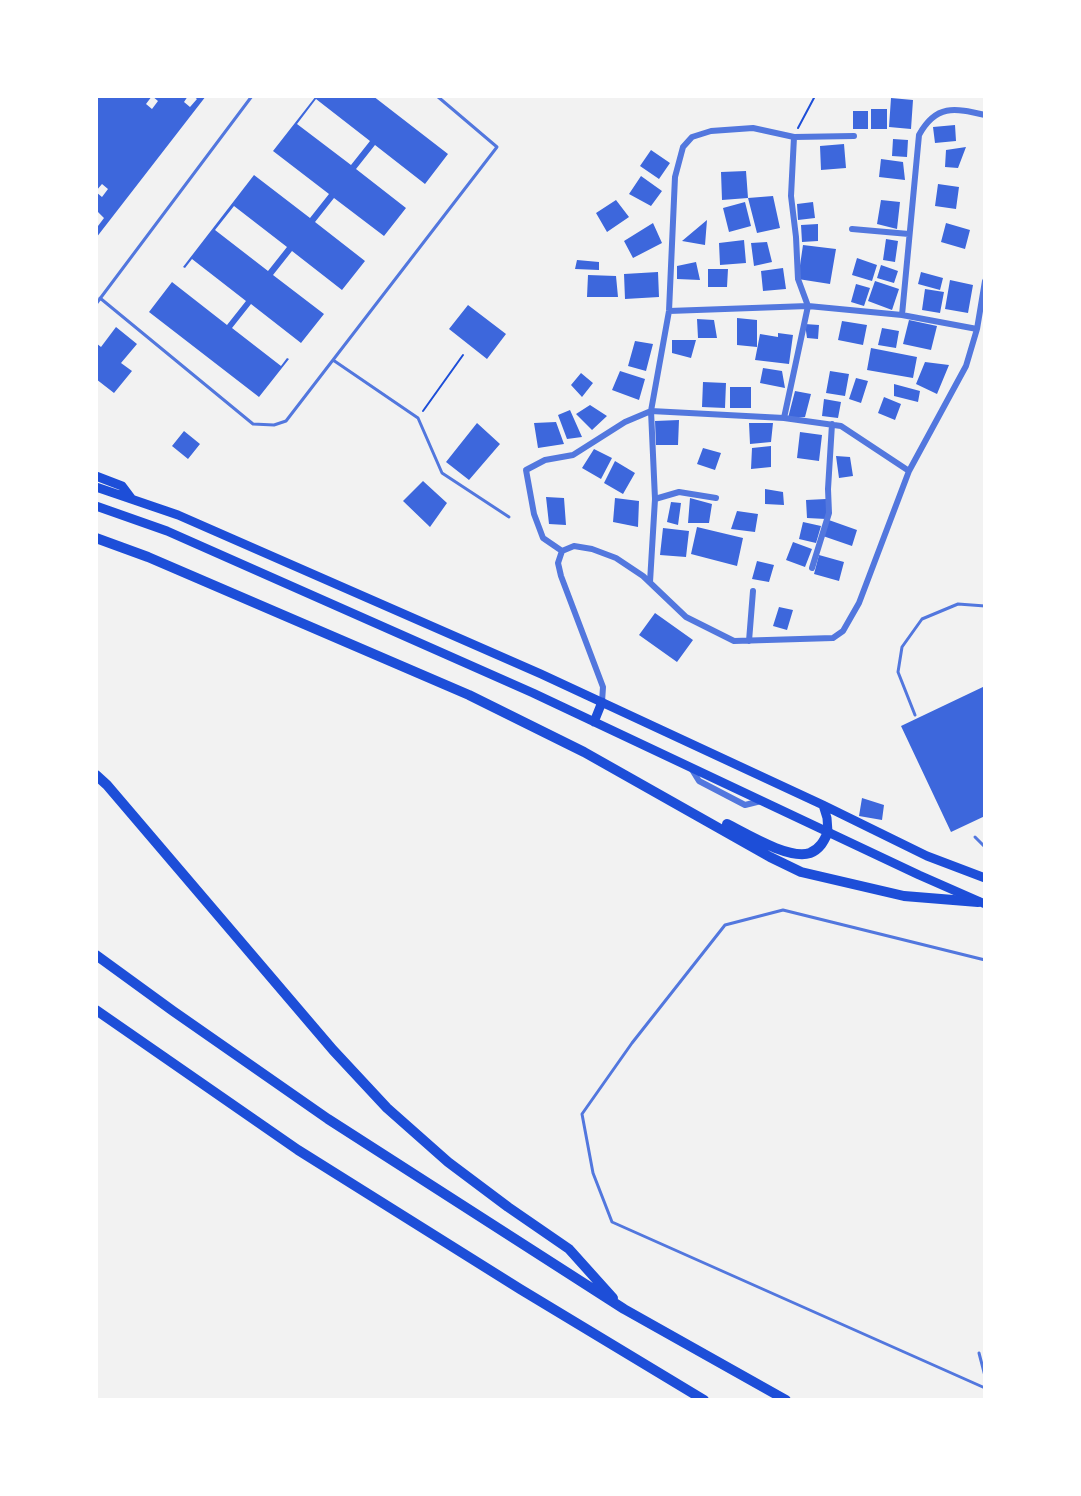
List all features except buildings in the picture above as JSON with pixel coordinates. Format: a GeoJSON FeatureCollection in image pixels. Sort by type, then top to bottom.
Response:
{"type":"FeatureCollection","features":[{"type":"Feature","properties":{"kind":"highway"},"geometry":{"type":"LineString","coordinates":[[96,538],[148,557],[469,695],[584,752],[801,872],[904,896],[981,903]]}},
{"type":"Feature","properties":{"kind":"highway"},"geometry":{"type":"LineString","coordinates":[[96,766],[107,785]]}},
{"type":"Feature","properties":{"kind":"highway"},"geometry":{"type":"LineString","coordinates":[[96,775],[107,785],[333,1050],[387,1108],[448,1162],[569,1249],[624,1309]]}},
{"type":"Feature","properties":{"kind":"highway"},"geometry":{"type":"LineString","coordinates":[[656,791],[780,850],[800,855],[811,853],[822,844],[828,832]]}},
{"type":"Feature","properties":{"kind":"highway"},"geometry":{"type":"LineString","coordinates":[[96,955],[328,1119],[624,1309],[786,1400]]}},
{"type":"Feature","properties":{"kind":"highway"},"geometry":{"type":"LineString","coordinates":[[96,1010],[298,1150],[520,1289],[704,1400]]}},
{"type":"Feature","properties":{"kind":"main road"},"geometry":{"type":"LineString","coordinates":[[96,476],[122,486],[131,498]]}},
{"type":"Feature","properties":{"kind":"main road"},"geometry":{"type":"LineString","coordinates":[[96,487],[178,515],[602,702],[824,805],[927,856],[985,878]]}},
{"type":"Feature","properties":{"kind":"main road"},"geometry":{"type":"LineString","coordinates":[[96,506],[167,531],[594,722],[981,903]]}},
{"type":"Feature","properties":{"kind":"main road"},"geometry":{"type":"LineString","coordinates":[[594,722],[602,702]]}},
{"type":"Feature","properties":{"kind":"main road"},"geometry":{"type":"LineString","coordinates":[[824,805],[828,832]]}},
{"type":"Feature","properties":{"kind":"street"},"geometry":{"type":"LineString","coordinates":[[902,315],[918,135],[927,120],[953,108],[985,115]]}},
{"type":"Feature","properties":{"kind":"street"},"geometry":{"type":"LineString","coordinates":[[650,582],[655,499],[651,411],[669,311],[675,177],[683,147],[692,137],[711,131],[753,128],[794,137],[854,136]]}},
{"type":"Feature","properties":{"kind":"street"},"geometry":{"type":"LineString","coordinates":[[784,418],[808,306],[798,279],[791,196],[794,137]]}},
{"type":"Feature","properties":{"kind":"street"},"geometry":{"type":"LineString","coordinates":[[852,229],[909,234]]}},
{"type":"Feature","properties":{"kind":"street"},"geometry":{"type":"LineString","coordinates":[[602,702],[603,687],[561,576],[558,563],[562,551],[574,546],[592,549],[616,558],[650,582],[686,617],[734,641],[833,638],[843,631],[858,603],[909,471],[966,366],[977,329],[985,281]]}},
{"type":"Feature","properties":{"kind":"street"},"geometry":{"type":"LineString","coordinates":[[669,311],[808,306],[902,315],[977,329]]}},
{"type":"Feature","properties":{"kind":"street"},"geometry":{"type":"LineString","coordinates":[[562,551],[543,538],[534,514],[526,470],[545,460],[573,455],[625,422],[651,411],[784,418],[842,426],[909,471]]}},
{"type":"Feature","properties":{"kind":"street"},"geometry":{"type":"LineString","coordinates":[[812,568],[829,513],[828,489],[832,424]]}},
{"type":"Feature","properties":{"kind":"street"},"geometry":{"type":"LineString","coordinates":[[655,499],[679,492],[716,498]]}},
{"type":"Feature","properties":{"kind":"street"},"geometry":{"type":"LineString","coordinates":[[749,641],[753,591]]}},
{"type":"Feature","properties":{"kind":"lane"},"geometry":{"type":"LineString","coordinates":[[96,304],[252,96]]}},
{"type":"Feature","properties":{"kind":"lane"},"geometry":{"type":"LineString","coordinates":[[100,298],[253,424],[274,425],[286,421],[497,147],[437,96]]}},
{"type":"Feature","properties":{"kind":"lane"},"geometry":{"type":"LineString","coordinates":[[333,360],[418,418],[442,473],[509,517]]}},
{"type":"Feature","properties":{"kind":"lane"},"geometry":{"type":"LineString","coordinates":[[915,715],[898,672],[902,646],[922,619],[958,604],[985,606]]}},
{"type":"Feature","properties":{"kind":"lane"},"geometry":{"type":"LineString","coordinates":[[975,837],[985,847]]}},
{"type":"Feature","properties":{"kind":"lane"},"geometry":{"type":"LineString","coordinates":[[985,960],[783,910],[725,925],[632,1043],[582,1114],[593,1173],[612,1222],[985,1388]]}},
{"type":"Feature","properties":{"kind":"lane"},"geometry":{"type":"LineString","coordinates":[[979,1353],[985,1376]]}},
{"type":"Feature","properties":{"kind":"path"},"geometry":{"type":"LineString","coordinates":[[794,137],[815,96]]}},
{"type":"Feature","properties":{"kind":"path"},"geometry":{"type":"LineString","coordinates":[[418,418],[463,355]]}}]}
